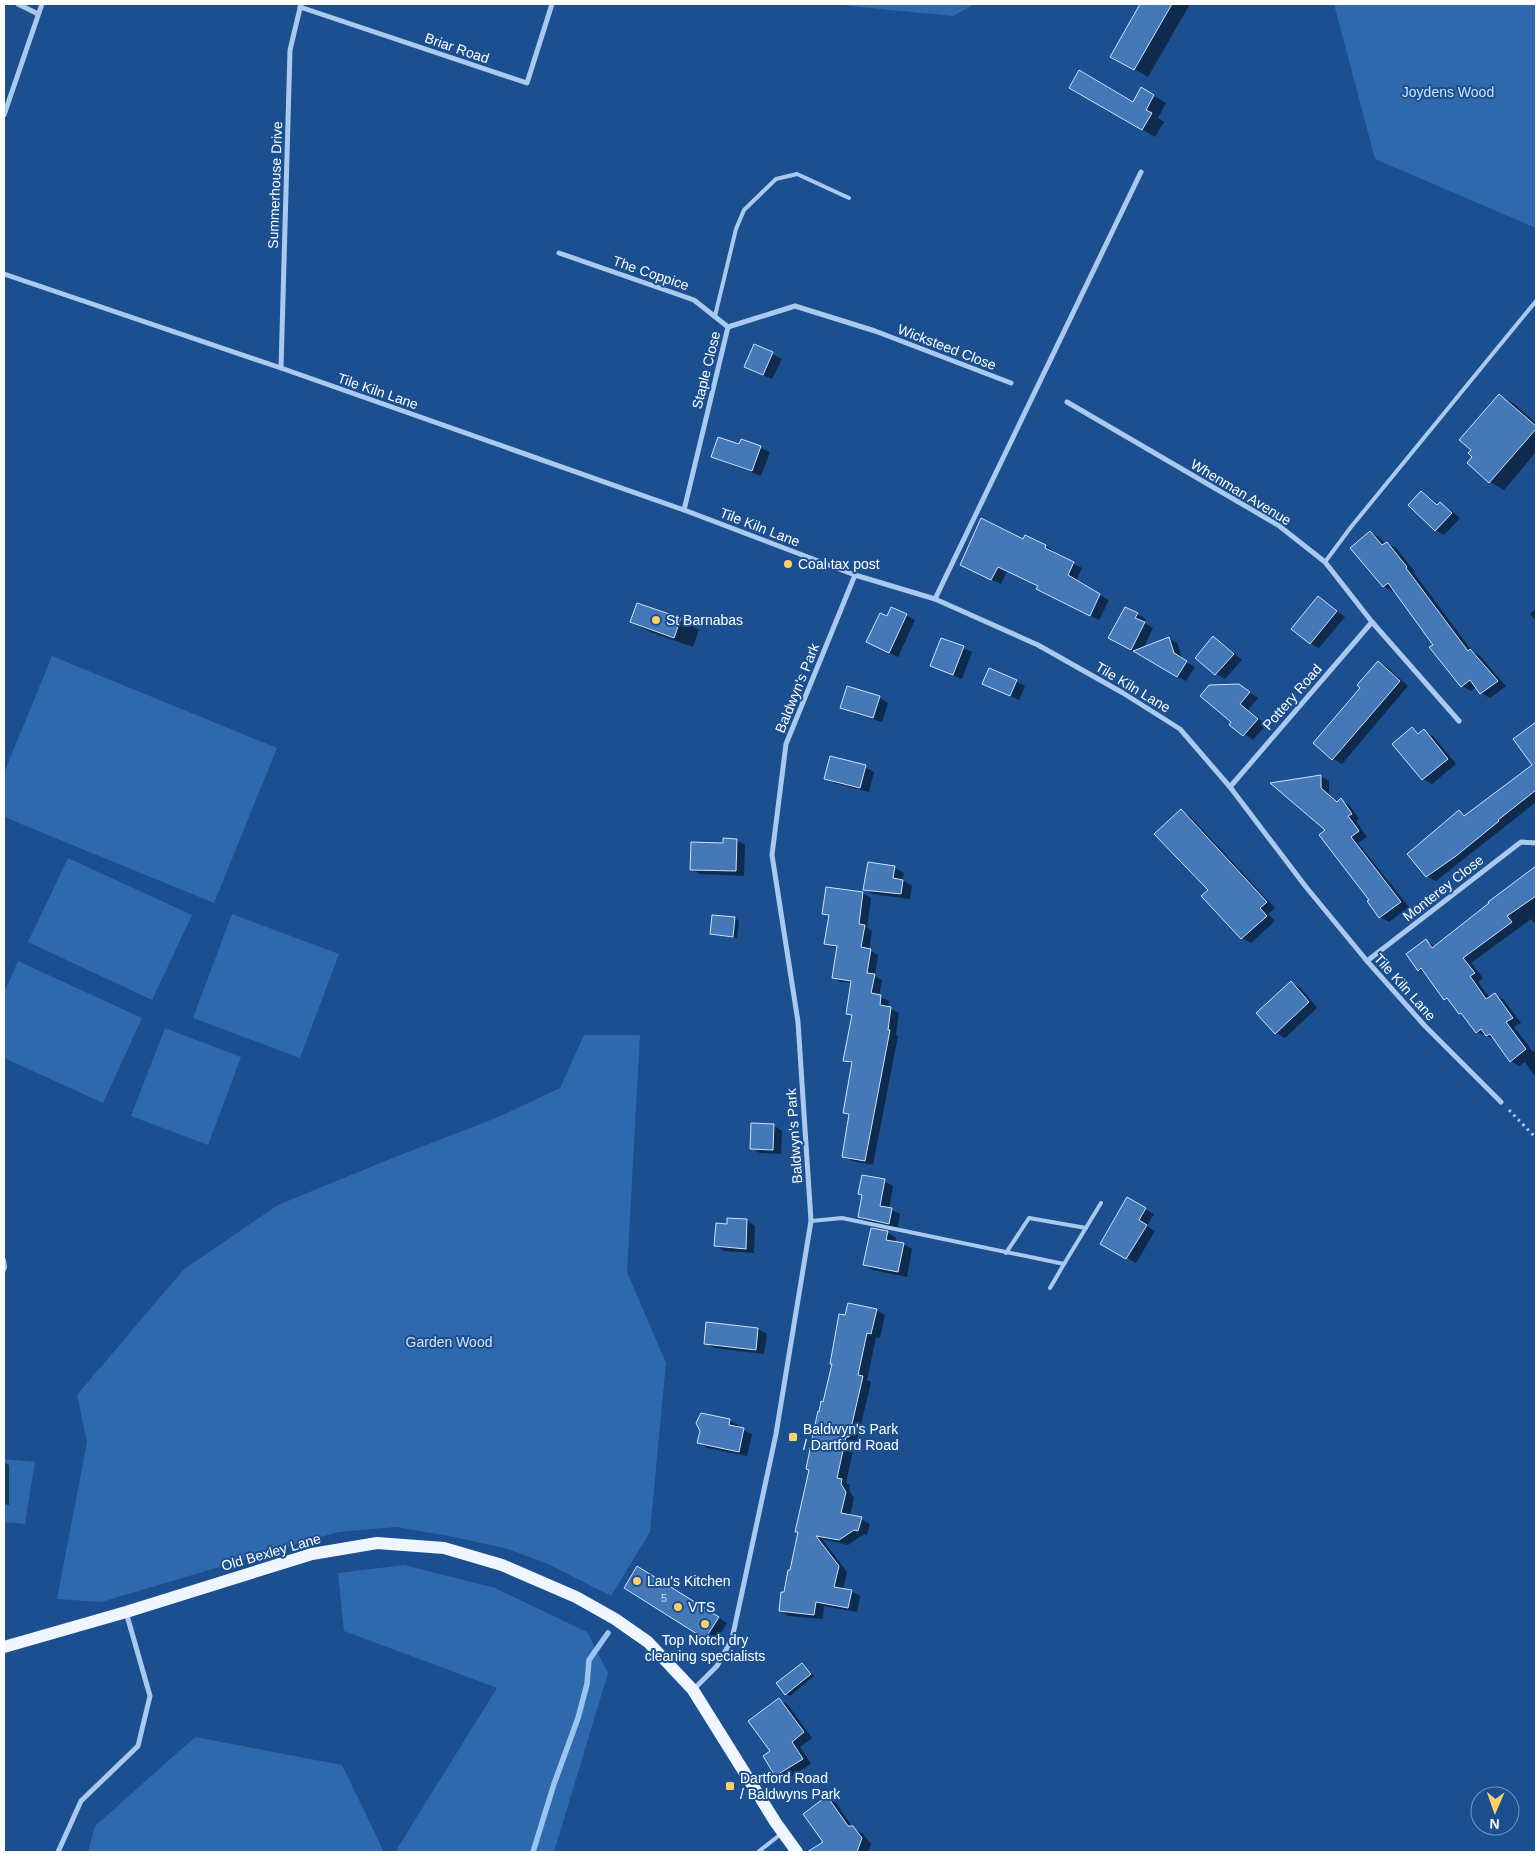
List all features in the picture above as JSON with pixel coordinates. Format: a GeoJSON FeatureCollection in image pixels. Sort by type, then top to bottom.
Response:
{"type":"FeatureCollection","features":[{"type":"Feature","properties":{"kind":"main road","name":"Old Bexley Lane"},"geometry":{"type":"LineString","coordinates":[[4,1647],[126,1612],[312,1554],[377,1543],[444,1548],[502,1565],[576,1597],[615,1619],[648,1642],[693,1690],[782,1833],[797,1852]]}},
{"type":"Feature","properties":{"kind":"street"},"geometry":{"type":"LineString","coordinates":[[18,4],[38,14]]}},
{"type":"Feature","properties":{"kind":"street"},"geometry":{"type":"LineString","coordinates":[[4,116],[42,4]]}},
{"type":"Feature","properties":{"kind":"street","name":"Briar Road"},"geometry":{"type":"LineString","coordinates":[[301,5],[527,83],[552,4]]}},
{"type":"Feature","properties":{"kind":"street","name":"Summerhouse Drive"},"geometry":{"type":"LineString","coordinates":[[281,368],[290,50],[301,5]]}},
{"type":"Feature","properties":{"kind":"street"},"geometry":{"type":"LineString","coordinates":[[935,598],[1141,172]]}},
{"type":"Feature","properties":{"kind":"street","name":"The Coppice"},"geometry":{"type":"LineString","coordinates":[[559,253],[694,300],[728,327]]}},
{"type":"Feature","properties":{"kind":"street","name":"Tile Kiln Lane"},"geometry":{"type":"LineString","coordinates":[[4,274],[281,368],[684,510],[855,575],[935,598],[1038,645],[1123,692],[1180,729],[1230,787],[1306,887],[1367,961],[1425,1026],[1501,1102]]}},
{"type":"Feature","properties":{"kind":"street","name":"Staple Close"},"geometry":{"type":"LineString","coordinates":[[684,510],[728,327],[795,306],[875,331]]}},
{"type":"Feature","properties":{"kind":"street","name":"Wicksteed Close"},"geometry":{"type":"LineString","coordinates":[[875,331],[1011,383]]}},
{"type":"Feature","properties":{"kind":"street","name":"Whenman Avenue"},"geometry":{"type":"LineString","coordinates":[[1067,402],[1278,525],[1325,562],[1372,622],[1458,720]]}},
{"type":"Feature","properties":{"kind":"street","name":"Baldwyn's Park"},"geometry":{"type":"LineString","coordinates":[[693,1690],[717,1666],[732,1639],[776,1434],[811,1221],[798,1022],[772,855],[786,744],[855,575]]}},
{"type":"Feature","properties":{"kind":"street","name":"Pottery Road"},"geometry":{"type":"LineString","coordinates":[[1230,787],[1372,622]]}},
{"type":"Feature","properties":{"kind":"street","name":"Monterey Close"},"geometry":{"type":"LineString","coordinates":[[1367,961],[1521,842],[1536,843]]}},
{"type":"Feature","properties":{"kind":"street"},"geometry":{"type":"LineString","coordinates":[[58,1852],[81,1801],[138,1746],[150,1696],[126,1612]]}},
{"type":"Feature","properties":{"kind":"lane"},"geometry":{"type":"LineString","coordinates":[[715,316],[736,229],[744,210],[776,179],[797,174],[849,198]]}},
{"type":"Feature","properties":{"kind":"lane"},"geometry":{"type":"LineString","coordinates":[[1325,562],[1351,526],[1536,301]]}},
{"type":"Feature","properties":{"kind":"lane"},"geometry":{"type":"LineString","coordinates":[[1050,1288],[1101,1203]]}},
{"type":"Feature","properties":{"kind":"lane"},"geometry":{"type":"LineString","coordinates":[[811,1221],[842,1218],[1064,1264]]}},
{"type":"Feature","properties":{"kind":"lane"},"geometry":{"type":"LineString","coordinates":[[1006,1253],[1029,1218],[1086,1228]]}},
{"type":"Feature","properties":{"kind":"lane"},"geometry":{"type":"LineString","coordinates":[[4,1260],[4,1270]]}},
{"type":"Feature","properties":{"kind":"lane"},"geometry":{"type":"LineString","coordinates":[[758,1852],[782,1833]]}},
{"type":"Feature","properties":{"kind":"path"},"geometry":{"type":"LineString","coordinates":[[1501,1102],[1536,1138]]}},
{"type":"Feature","properties":{"kind":"green space"},"geometry":{"type":"Polygon","coordinates":[[[845,4],[975,4],[953,16],[849,6],[845,4]]]}},
{"type":"Feature","properties":{"kind":"green space","name":"Joydens Wood"},"geometry":{"type":"Polygon","coordinates":[[[1334,4],[1536,4],[1536,228],[1375,159],[1334,4]]]}},
{"type":"Feature","properties":{"kind":"green space"},"geometry":{"type":"Polygon","coordinates":[[[52,656],[277,748],[214,903],[4,817],[4,773],[52,656]]]}},
{"type":"Feature","properties":{"kind":"green space"},"geometry":{"type":"Polygon","coordinates":[[[68,858],[192,915],[152,1000],[28,942],[68,858]]]}},
{"type":"Feature","properties":{"kind":"green space"},"geometry":{"type":"Polygon","coordinates":[[[232,914],[339,954],[300,1058],[193,1018],[232,914]]]}},
{"type":"Feature","properties":{"kind":"green space"},"geometry":{"type":"Polygon","coordinates":[[[18,961],[142,1018],[103,1103],[4,1058],[4,993],[18,961]]]}},
{"type":"Feature","properties":{"kind":"green space"},"geometry":{"type":"Polygon","coordinates":[[[165,1028],[241,1057],[208,1145],[131,1116],[165,1028]]]}},
{"type":"Feature","properties":{"kind":"green space","name":"Garden Wood"},"geometry":{"type":"Polygon","coordinates":[[[584,1035],[640,1035],[627,1272],[666,1363],[650,1532],[611,1596],[550,1565],[508,1549],[396,1527],[338,1532],[101,1602],[57,1599],[87,1442],[77,1395],[184,1269],[278,1205],[496,1118],[560,1088],[584,1035]]]}},
{"type":"Feature","properties":{"kind":"green space"},"geometry":{"type":"Polygon","coordinates":[[[4,1459],[35,1462],[25,1524],[4,1522],[4,1459]]]}},
{"type":"Feature","properties":{"kind":"green space"},"geometry":{"type":"Polygon","coordinates":[[[404,1565],[495,1588],[587,1632],[608,1673],[554,1852],[395,1852],[497,1688],[344,1631],[338,1573],[404,1565]]]}},
{"type":"Feature","properties":{"kind":"green space"},"geometry":{"type":"Polygon","coordinates":[[[195,1737],[342,1765],[384,1852],[88,1852],[95,1826],[195,1737]]]}},
{"type":"Feature","properties":{"kind":"building"},"geometry":{"type":"Polygon","coordinates":[[[1140,4],[1172,4],[1134,70],[1110,57],[1140,4]]]}},
{"type":"Feature","properties":{"kind":"building"},"geometry":{"type":"Polygon","coordinates":[[[1079,70],[1133,102],[1141,87],[1154,95],[1146,110],[1152,113],[1142,130],[1069,88],[1079,70]]]}},
{"type":"Feature","properties":{"kind":"building"},"geometry":{"type":"Polygon","coordinates":[[[754,344],[773,352],[763,375],[744,367],[754,344]]]}},
{"type":"Feature","properties":{"kind":"building"},"geometry":{"type":"Polygon","coordinates":[[[1499,394],[1536,426],[1536,429],[1489,483],[1467,463],[1472,457],[1468,453],[1471,450],[1459,440],[1499,394]]]}},
{"type":"Feature","properties":{"kind":"building"},"geometry":{"type":"Polygon","coordinates":[[[718,437],[739,444],[741,439],[761,446],[752,471],[711,457],[718,437]]]}},
{"type":"Feature","properties":{"kind":"building"},"geometry":{"type":"Polygon","coordinates":[[[1421,491],[1437,505],[1440,502],[1452,513],[1435,531],[1408,505],[1421,491]]]}},
{"type":"Feature","properties":{"kind":"building"},"geometry":{"type":"Polygon","coordinates":[[[981,518],[1023,539],[1025,535],[1046,545],[1045,548],[1074,562],[1068,575],[1100,594],[1090,616],[1036,589],[1038,586],[998,567],[991,580],[960,565],[981,518]]]}},
{"type":"Feature","properties":{"kind":"building"},"geometry":{"type":"Polygon","coordinates":[[[1370,531],[1382,545],[1387,542],[1468,651],[1470,649],[1498,681],[1480,694],[1470,680],[1461,687],[1429,647],[1433,645],[1388,583],[1383,587],[1350,548],[1370,531]]]}},
{"type":"Feature","properties":{"kind":"building"},"geometry":{"type":"Polygon","coordinates":[[[1318,596],[1337,611],[1310,644],[1291,629],[1318,596]]]}},
{"type":"Feature","properties":{"kind":"building","name":"St Barnabas"},"geometry":{"type":"Polygon","coordinates":[[[637,603],[681,618],[674,638],[630,622],[637,603]]]}},
{"type":"Feature","properties":{"kind":"building"},"geometry":{"type":"Polygon","coordinates":[[[891,607],[907,614],[889,653],[866,642],[880,613],[887,616],[891,607]]]}},
{"type":"Feature","properties":{"kind":"building"},"geometry":{"type":"Polygon","coordinates":[[[1125,607],[1138,613],[1135,618],[1145,622],[1131,650],[1108,638],[1125,607]]]}},
{"type":"Feature","properties":{"kind":"building"},"geometry":{"type":"Polygon","coordinates":[[[1213,636],[1234,654],[1215,675],[1195,658],[1213,636]]]}},
{"type":"Feature","properties":{"kind":"building"},"geometry":{"type":"Polygon","coordinates":[[[1169,637],[1174,653],[1187,661],[1177,677],[1133,651],[1169,637]]]}},
{"type":"Feature","properties":{"kind":"building"},"geometry":{"type":"Polygon","coordinates":[[[941,638],[964,646],[953,675],[930,666],[941,638]]]}},
{"type":"Feature","properties":{"kind":"building"},"geometry":{"type":"Polygon","coordinates":[[[1378,661],[1400,681],[1332,760],[1313,743],[1360,688],[1357,685],[1378,661]]]}},
{"type":"Feature","properties":{"kind":"building"},"geometry":{"type":"Polygon","coordinates":[[[989,668],[1017,680],[1010,696],[982,684],[989,668]]]}},
{"type":"Feature","properties":{"kind":"building"},"geometry":{"type":"Polygon","coordinates":[[[1239,684],[1250,692],[1240,704],[1258,719],[1243,736],[1229,725],[1231,722],[1200,696],[1209,685],[1239,684]]]}},
{"type":"Feature","properties":{"kind":"building"},"geometry":{"type":"Polygon","coordinates":[[[847,686],[880,696],[873,718],[840,708],[847,686]]]}},
{"type":"Feature","properties":{"kind":"building"},"geometry":{"type":"Polygon","coordinates":[[[1536,722],[1536,790],[1456,856],[1426,877],[1407,854],[1459,810],[1464,816],[1532,765],[1513,739],[1536,722]]]}},
{"type":"Feature","properties":{"kind":"building"},"geometry":{"type":"Polygon","coordinates":[[[1412,727],[1418,734],[1424,729],[1448,759],[1422,780],[1392,744],[1412,727]]]}},
{"type":"Feature","properties":{"kind":"building"},"geometry":{"type":"Polygon","coordinates":[[[830,756],[866,765],[860,788],[824,779],[830,756]]]}},
{"type":"Feature","properties":{"kind":"building"},"geometry":{"type":"Polygon","coordinates":[[[1321,775],[1321,788],[1337,802],[1341,798],[1352,814],[1348,816],[1359,831],[1351,837],[1401,902],[1379,918],[1367,901],[1369,900],[1319,835],[1325,830],[1270,783],[1321,775]]]}},
{"type":"Feature","properties":{"kind":"building"},"geometry":{"type":"Polygon","coordinates":[[[1181,809],[1267,902],[1260,908],[1267,916],[1241,939],[1201,896],[1208,890],[1154,834],[1181,809]]]}},
{"type":"Feature","properties":{"kind":"building"},"geometry":{"type":"Polygon","coordinates":[[[723,838],[737,839],[736,871],[690,870],[691,842],[723,843],[723,838]]]}},
{"type":"Feature","properties":{"kind":"building"},"geometry":{"type":"Polygon","coordinates":[[[868,862],[895,866],[893,878],[903,880],[901,894],[863,890],[868,862]]]}},
{"type":"Feature","properties":{"kind":"building"},"geometry":{"type":"Polygon","coordinates":[[[1536,866],[1536,896],[1507,916],[1512,922],[1463,958],[1475,973],[1470,976],[1486,999],[1495,993],[1513,1018],[1506,1022],[1526,1049],[1510,1062],[1490,1034],[1486,1036],[1481,1029],[1476,1033],[1447,998],[1444,1000],[1421,968],[1418,971],[1406,954],[1426,939],[1432,948],[1536,866]]]}},
{"type":"Feature","properties":{"kind":"building"},"geometry":{"type":"Polygon","coordinates":[[[826,887],[863,892],[859,924],[865,925],[861,947],[871,949],[867,973],[875,974],[871,993],[881,995],[880,1005],[891,1007],[888,1030],[890,1030],[865,1161],[842,1157],[849,1114],[843,1113],[852,1062],[843,1061],[852,1015],[846,1014],[851,981],[832,978],[837,946],[824,944],[829,915],[822,914],[826,887]]]}},
{"type":"Feature","properties":{"kind":"building"},"geometry":{"type":"Polygon","coordinates":[[[712,915],[735,917],[733,937],[710,934],[712,915]]]}},
{"type":"Feature","properties":{"kind":"building"},"geometry":{"type":"Polygon","coordinates":[[[1291,981],[1309,1002],[1275,1034],[1256,1013],[1291,981]]]}},
{"type":"Feature","properties":{"kind":"building"},"geometry":{"type":"Polygon","coordinates":[[[751,1123],[774,1124],[773,1150],[750,1149],[751,1123]]]}},
{"type":"Feature","properties":{"kind":"building"},"geometry":{"type":"Polygon","coordinates":[[[862,1175],[885,1179],[880,1206],[892,1208],[889,1224],[858,1217],[862,1195],[858,1194],[862,1175]]]}},
{"type":"Feature","properties":{"kind":"building"},"geometry":{"type":"Polygon","coordinates":[[[1127,1197],[1146,1208],[1139,1220],[1147,1225],[1126,1259],[1100,1244],[1127,1197]]]}},
{"type":"Feature","properties":{"kind":"building"},"geometry":{"type":"Polygon","coordinates":[[[727,1218],[747,1219],[746,1249],[714,1246],[716,1223],[727,1224],[727,1218]]]}},
{"type":"Feature","properties":{"kind":"building"},"geometry":{"type":"Polygon","coordinates":[[[871,1228],[888,1231],[886,1240],[904,1243],[898,1272],[863,1265],[871,1228]]]}},
{"type":"Feature","properties":{"kind":"building"},"geometry":{"type":"Polygon","coordinates":[[[848,1303],[877,1309],[871,1334],[867,1333],[858,1375],[863,1376],[849,1437],[846,1437],[837,1478],[842,1479],[841,1484],[846,1492],[841,1513],[862,1517],[858,1531],[854,1530],[839,1540],[816,1536],[839,1566],[834,1587],[852,1590],[848,1608],[816,1602],[814,1615],[779,1611],[781,1592],[784,1592],[798,1532],[795,1532],[809,1470],[806,1469],[814,1429],[832,1364],[830,1364],[839,1314],[845,1315],[848,1303]]]}},
{"type":"Feature","properties":{"kind":"building"},"geometry":{"type":"Polygon","coordinates":[[[706,1322],[758,1328],[756,1350],[704,1344],[706,1322]]]}},
{"type":"Feature","properties":{"kind":"building"},"geometry":{"type":"Polygon","coordinates":[[[701,1413],[730,1419],[729,1425],[744,1428],[739,1452],[697,1443],[700,1431],[696,1423],[701,1413]]]}},
{"type":"Feature","properties":{"kind":"building"},"geometry":{"type":"Polygon","coordinates":[[[637,1566],[719,1617],[705,1639],[624,1588],[637,1566]]]}},
{"type":"Feature","properties":{"kind":"building"},"geometry":{"type":"Polygon","coordinates":[[[802,1663],[811,1674],[785,1695],[776,1683],[802,1663]]]}},
{"type":"Feature","properties":{"kind":"building"},"geometry":{"type":"Polygon","coordinates":[[[779,1698],[804,1732],[792,1742],[803,1759],[775,1776],[763,1756],[770,1751],[748,1721],[779,1698]]]}},
{"type":"Feature","properties":{"kind":"building"},"geometry":{"type":"Polygon","coordinates":[[[827,1796],[848,1826],[853,1826],[862,1838],[857,1852],[807,1852],[823,1842],[803,1814],[827,1796]]]}},
{"type":"Feature","properties":{"kind":"waterway"},"geometry":{"type":"LineString","coordinates":[[533,1852],[554,1784],[578,1718],[587,1684],[589,1660],[608,1633]]}},
{"type":"Feature","properties":{"kind":"place","name":"Coal tax post"},"geometry":{"type":"Point","coordinates":[788,564]}},
{"type":"Feature","properties":{"kind":"place","name":"St Barnabas"},"geometry":{"type":"Point","coordinates":[656,620]}},
{"type":"Feature","properties":{"kind":"place","name":"Baldwyn's Park / Dartford Road"},"geometry":{"type":"Point","coordinates":[793,1437]}},
{"type":"Feature","properties":{"kind":"place","name":"Lau's Kitchen"},"geometry":{"type":"Point","coordinates":[637,1581]}},
{"type":"Feature","properties":{"kind":"place","name":"VTS"},"geometry":{"type":"Point","coordinates":[678,1607]}},
{"type":"Feature","properties":{"kind":"place","name":"Top Notch dry cleaning specialists"},"geometry":{"type":"Point","coordinates":[705,1624]}},
{"type":"Feature","properties":{"kind":"place","name":"Dartford Road / Baldwyns Park"},"geometry":{"type":"Point","coordinates":[730,1786]}}]}
